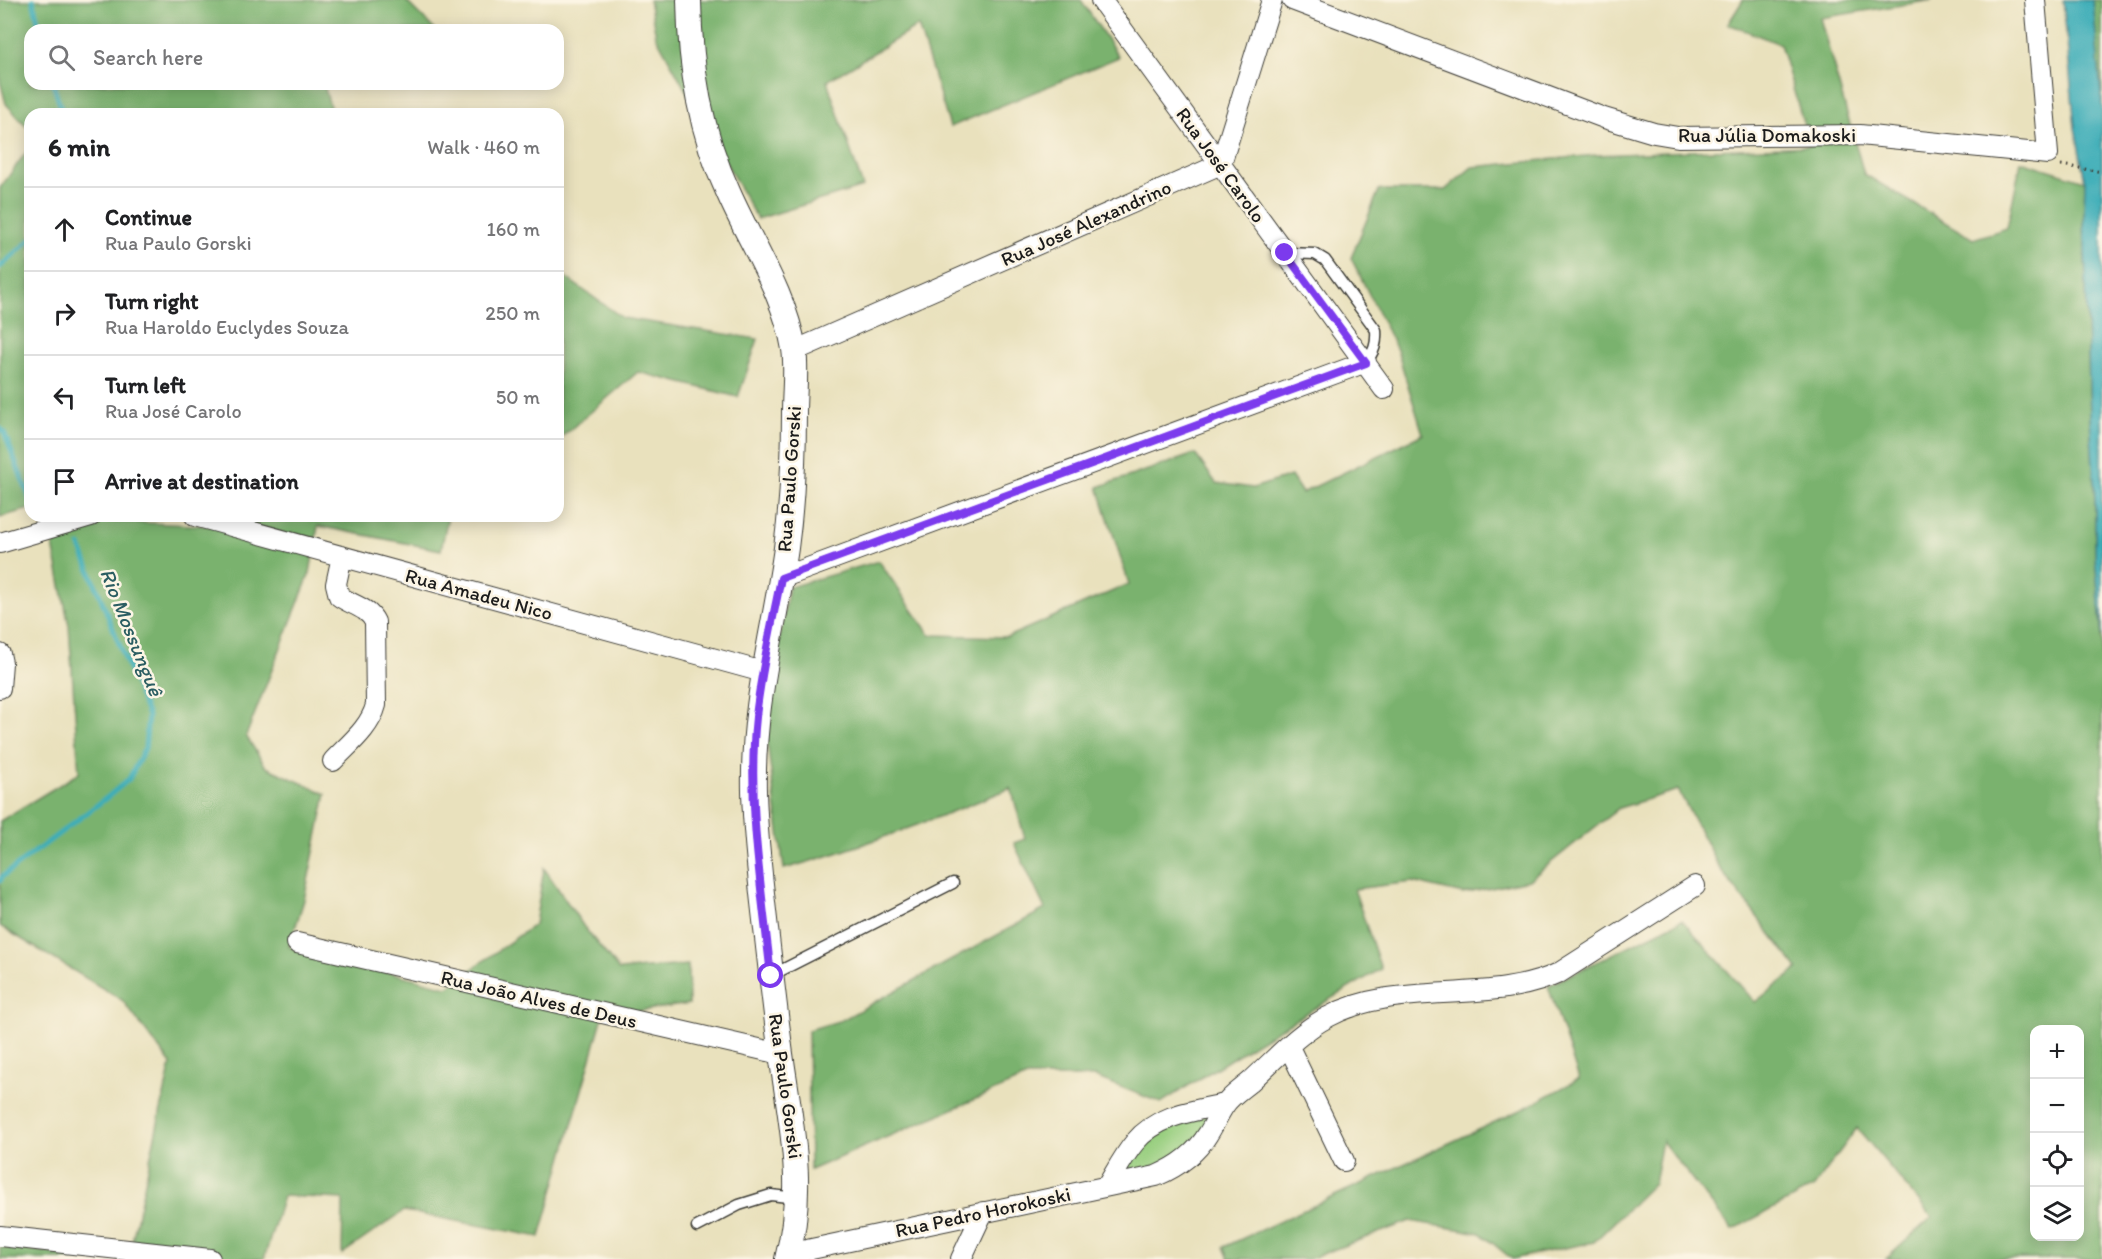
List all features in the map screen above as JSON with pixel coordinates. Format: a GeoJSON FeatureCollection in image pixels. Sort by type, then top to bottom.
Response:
{"type":"FeatureCollection","features":[{"type":"Feature","properties":{"kind":"street","name":"Rua Paulo Gorski"},"geometry":{"type":"LineString","coordinates":[[689,0],[692,65],[707,138],[729,194],[777,297],[788,324],[794,351],[794,441],[789,523],[756,717],[754,793],[771,976],[797,1163],[796,1198],[788,1257]]}},
{"type":"Feature","properties":{"kind":"street","name":"Rua José Carolo"},"geometry":{"type":"LineString","coordinates":[[1101,0],[1384,388]]}},
{"type":"Feature","properties":{"kind":"street"},"geometry":{"type":"LineString","coordinates":[[1221,164],[1272,0]]}},
{"type":"Feature","properties":{"kind":"street","name":"Rua Júlia Domakoski"},"geometry":{"type":"LineString","coordinates":[[1292,0],[1604,118],[1654,133],[1696,138],[1860,135],[2055,160]]}},
{"type":"Feature","properties":{"kind":"street"},"geometry":{"type":"LineString","coordinates":[[2035,0],[2055,160]]}},
{"type":"Feature","properties":{"kind":"street","name":"Rua José Alexandrino"},"geometry":{"type":"LineString","coordinates":[[794,351],[1221,164]]}},
{"type":"Feature","properties":{"kind":"street"},"geometry":{"type":"LineString","coordinates":[[781,578],[1366,363]]}},
{"type":"Feature","properties":{"kind":"street"},"geometry":{"type":"LineString","coordinates":[[4,539],[68,522]]}},
{"type":"Feature","properties":{"kind":"street","name":"Rua Amadeu Nico"},"geometry":{"type":"LineString","coordinates":[[217,522],[763,672]]}},
{"type":"Feature","properties":{"kind":"street"},"geometry":{"type":"LineString","coordinates":[[333,760],[367,725],[374,715],[376,705],[375,622],[366,611],[339,596],[336,584],[342,556]]}},
{"type":"Feature","properties":{"kind":"street"},"geometry":{"type":"LineString","coordinates":[[0,654],[2,663],[0,688]]}},
{"type":"Feature","properties":{"kind":"street","name":"Rua Pedro Horokoski"},"geometry":{"type":"LineString","coordinates":[[788,1257],[983,1212],[1156,1176],[1185,1160],[1207,1136],[1225,1104],[1289,1047],[1327,1017],[1347,1008],[1401,997],[1512,987],[1542,981],[1559,973],[1695,886]]}},
{"type":"Feature","properties":{"kind":"street","name":"Rua João Alves de Deus"},"geometry":{"type":"LineString","coordinates":[[297,944],[781,1054]]}},
{"type":"Feature","properties":{"kind":"street"},"geometry":{"type":"LineString","coordinates":[[1289,1047],[1344,1161]]}},
{"type":"Feature","properties":{"kind":"street","name":"Rua Pedro Horokoski"},"geometry":{"type":"LineString","coordinates":[[1107,1186],[1131,1148],[1148,1130],[1180,1114],[1225,1104]]}},
{"type":"Feature","properties":{"kind":"street"},"geometry":{"type":"LineString","coordinates":[[961,1259],[983,1212]]}},
{"type":"Feature","properties":{"kind":"street"},"geometry":{"type":"LineString","coordinates":[[0,1236],[210,1259]]}},
{"type":"Feature","properties":{"kind":"lane"},"geometry":{"type":"LineString","coordinates":[[1285,253],[1315,254],[1325,260],[1376,330],[1374,353],[1366,363]]}},
{"type":"Feature","properties":{"kind":"lane"},"geometry":{"type":"LineString","coordinates":[[771,976],[953,883]]}},
{"type":"Feature","properties":{"kind":"lane"},"geometry":{"type":"LineString","coordinates":[[697,1227],[739,1205],[760,1198],[771,1196],[796,1198]]}},
{"type":"Feature","properties":{"kind":"path"},"geometry":{"type":"LineString","coordinates":[[2055,160],[2102,172]]}},
{"type":"Feature","properties":{"kind":"green space"},"geometry":{"type":"Polygon","coordinates":[[[0,0],[405,0],[429,24],[24,24],[24,90],[325,90],[330,108],[24,108],[24,124],[6,104],[0,81],[0,0]]]}},
{"type":"Feature","properties":{"kind":"green space"},"geometry":{"type":"Polygon","coordinates":[[[649,0],[1081,0],[1119,57],[950,127],[918,26],[827,81],[863,187],[757,219],[656,36],[649,0]]]}},
{"type":"Feature","properties":{"kind":"green space"},"geometry":{"type":"Polygon","coordinates":[[[1743,0],[1933,0],[1820,18],[1864,174],[1973,239],[2007,228],[2021,161],[2085,181],[2084,216],[2095,556],[2102,637],[2102,1259],[1886,1259],[1932,1217],[1857,1128],[1814,1187],[1732,1230],[1662,1141],[1654,1183],[1594,1242],[1512,1259],[1480,1233],[1410,1221],[1309,1259],[1229,1259],[1224,1247],[1523,1109],[1579,1079],[1548,986],[1682,920],[1755,1002],[1798,969],[1720,869],[1678,790],[1619,808],[1529,880],[1463,894],[1412,882],[1354,889],[1381,969],[1161,1103],[1095,1077],[1027,1077],[810,1170],[808,1030],[842,1020],[1045,909],[1014,843],[1025,839],[1011,788],[899,832],[784,869],[764,720],[789,587],[879,561],[930,635],[1007,637],[1129,584],[1098,487],[1195,454],[1216,483],[1253,488],[1291,476],[1302,493],[1423,434],[1397,350],[1351,258],[1379,190],[1445,190],[1472,167],[1596,155],[1810,146],[1780,44],[1728,24],[1743,0]]]}},
{"type":"Feature","properties":{"kind":"green space"},"geometry":{"type":"Polygon","coordinates":[[[2093,0],[2102,0],[2102,107],[2093,0]]]}},
{"type":"Feature","properties":{"kind":"green space"},"geometry":{"type":"Polygon","coordinates":[[[24,155],[24,511],[0,517],[0,188],[24,155]]]}},
{"type":"Feature","properties":{"kind":"green space"},"geometry":{"type":"Polygon","coordinates":[[[564,276],[623,318],[758,339],[738,397],[638,372],[564,435],[564,276]]]}},
{"type":"Feature","properties":{"kind":"green space"},"geometry":{"type":"Polygon","coordinates":[[[80,522],[215,526],[217,522],[447,522],[441,550],[318,526],[310,573],[246,736],[266,767],[326,794],[304,900],[289,947],[447,987],[535,924],[544,868],[584,927],[619,970],[688,965],[689,1004],[603,1016],[540,1237],[404,1211],[342,1254],[343,1199],[283,1196],[264,1259],[128,1259],[171,1064],[122,1000],[0,926],[0,821],[79,773],[69,626],[53,545],[80,522]]]}},
{"type":"Feature","properties":{"kind":"green space"},"geometry":{"type":"Polygon","coordinates":[[[1212,1114],[1200,1134],[1173,1161],[1122,1178],[1140,1146],[1173,1124],[1212,1114]]]}},
{"type":"Feature","properties":{"kind":"green space"},"geometry":{"type":"Polygon","coordinates":[[[0,1247],[112,1259],[0,1259],[0,1247]]]}},
{"type":"Feature","properties":{"kind":"water"},"geometry":{"type":"Polygon","coordinates":[[[2063,0],[2093,0],[2102,107],[2102,636],[2095,556],[2084,216],[2085,181],[2075,128],[2063,0]]]}},
{"type":"Feature","properties":{"kind":"waterway","name":"Rio Mossunguê"},"geometry":{"type":"LineString","coordinates":[[33,0],[39,24]]}},
{"type":"Feature","properties":{"kind":"waterway","name":"Rio Mossunguê"},"geometry":{"type":"LineString","coordinates":[[55,90],[61,108]]}},
{"type":"Feature","properties":{"kind":"waterway","name":"Rio Mossunguê"},"geometry":{"type":"LineString","coordinates":[[0,267],[24,245]]}},
{"type":"Feature","properties":{"kind":"waterway","name":"Rio Mossunguê"},"geometry":{"type":"LineString","coordinates":[[0,428],[4,432],[24,484]]}},
{"type":"Feature","properties":{"kind":"waterway","name":"Rio Mossunguê"},"geometry":{"type":"LineString","coordinates":[[0,881],[3,876],[129,779],[145,748],[148,716],[80,546]]}},
{"type":"Feature","properties":{"kind":"route"},"geometry":{"type":"LineString","coordinates":[[771,976],[756,839],[754,753],[756,717],[781,578],[1366,363],[1285,253]]}}]}
